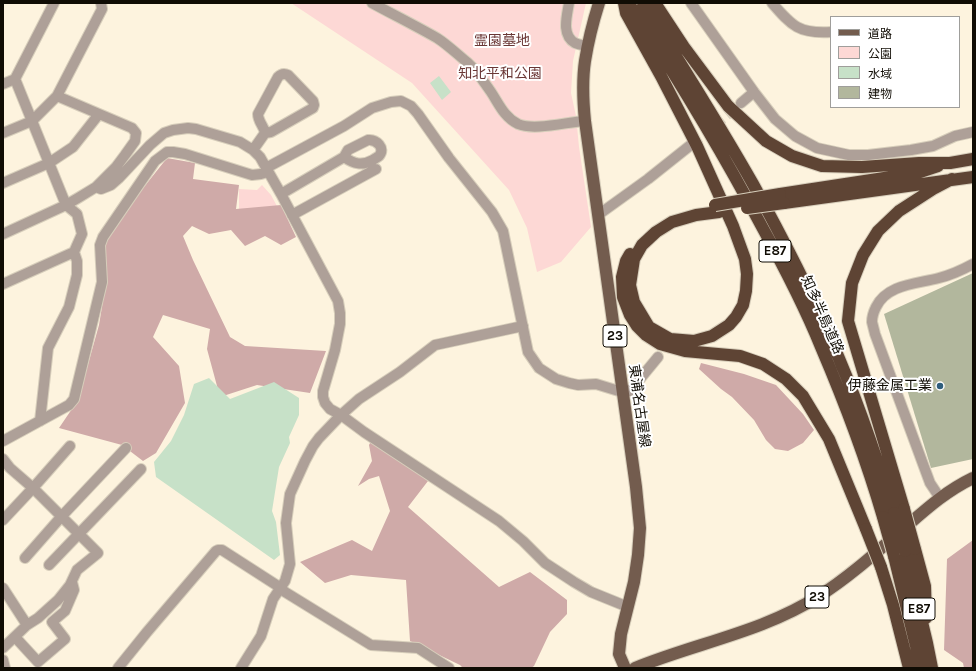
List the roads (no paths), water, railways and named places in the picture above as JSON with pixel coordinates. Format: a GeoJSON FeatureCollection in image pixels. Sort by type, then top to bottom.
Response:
{"type":"FeatureCollection","features":[{"type":"Feature","properties":{"kind":"highway"},"geometry":{"type":"LineString","coordinates":[[624,3],[626,13],[661,76],[697,146],[733,226],[745,259],[747,274],[743,305],[729,325],[712,336],[694,341],[670,339],[649,327],[634,302],[630,284],[634,259],[642,245],[656,232],[672,222],[717,209]]}},
{"type":"Feature","properties":{"kind":"highway","name":"知多半島道路"},"geometry":{"type":"LineString","coordinates":[[628,3],[719,148],[752,207],[795,290],[821,346],[874,487],[894,513]]}},
{"type":"Feature","properties":{"kind":"highway","name":"知多半島道路"},"geometry":{"type":"LineString","coordinates":[[643,3],[706,105],[752,184],[784,243],[832,341],[858,406],[894,513],[932,668]]}},
{"type":"Feature","properties":{"kind":"highway"},"geometry":{"type":"LineString","coordinates":[[655,3],[684,47],[728,106],[766,141],[792,156],[822,166],[843,167],[950,162],[973,159]]}},
{"type":"Feature","properties":{"kind":"highway"},"geometry":{"type":"LineString","coordinates":[[909,668],[894,605],[866,528],[829,439],[803,396],[786,379],[764,364],[740,356],[685,351],[660,344],[646,335],[637,326],[630,315],[622,297],[622,277],[626,261],[632,248],[641,237],[649,229],[673,215],[685,211],[717,209],[917,173],[950,162]]}},
{"type":"Feature","properties":{"kind":"highway"},"geometry":{"type":"LineString","coordinates":[[782,198],[973,177]]}},
{"type":"Feature","properties":{"kind":"highway"},"geometry":{"type":"LineString","coordinates":[[904,552],[862,371],[848,321],[852,283],[863,255],[878,231],[899,211],[933,189],[952,180]]}},
{"type":"Feature","properties":{"kind":"highway","name":"知多半島道路"},"geometry":{"type":"LineString","coordinates":[[904,552],[920,668]]}},
{"type":"Feature","properties":{"kind":"main road","name":"東浦名古屋線"},"geometry":{"type":"LineString","coordinates":[[599,3],[593,22],[585,62],[583,99],[636,488],[640,528],[635,575],[621,634],[619,654],[625,668]]}},
{"type":"Feature","properties":{"kind":"main road","name":"23"},"geometry":{"type":"LineString","coordinates":[[635,668],[657,659],[777,619],[818,597],[873,556],[940,498],[973,478]]}},
{"type":"Feature","properties":{"kind":"street"},"geometry":{"type":"LineString","coordinates":[[3,84],[15,79],[54,3]]}},
{"type":"Feature","properties":{"kind":"street"},"geometry":{"type":"LineString","coordinates":[[3,133],[32,121],[57,96],[102,9],[101,3]]}},
{"type":"Feature","properties":{"kind":"street"},"geometry":{"type":"LineString","coordinates":[[372,3],[437,39],[453,50],[484,82],[502,111],[510,119],[519,124],[541,126],[585,121]]}},
{"type":"Feature","properties":{"kind":"street"},"geometry":{"type":"LineString","coordinates":[[569,3],[566,26],[567,33],[575,43],[588,46]]}},
{"type":"Feature","properties":{"kind":"street"},"geometry":{"type":"LineString","coordinates":[[691,3],[774,119],[795,136],[817,148],[849,155],[868,155],[933,146],[955,136],[973,132]]}},
{"type":"Feature","properties":{"kind":"street"},"geometry":{"type":"LineString","coordinates":[[772,3],[789,22],[796,27],[814,32],[830,32]]}},
{"type":"Feature","properties":{"kind":"street"},"geometry":{"type":"LineString","coordinates":[[253,150],[265,133],[271,132],[313,108],[313,101],[288,75],[281,74],[278,77],[258,114],[265,133]]}},
{"type":"Feature","properties":{"kind":"street"},"geometry":{"type":"LineString","coordinates":[[3,284],[74,252],[82,234],[77,214],[66,205],[15,79]]}},
{"type":"Feature","properties":{"kind":"street"},"geometry":{"type":"LineString","coordinates":[[741,103],[754,92]]}},
{"type":"Feature","properties":{"kind":"street"},"geometry":{"type":"LineString","coordinates":[[3,234],[66,205],[96,186],[116,168],[135,141],[136,133],[132,128],[57,96]]}},
{"type":"Feature","properties":{"kind":"street"},"geometry":{"type":"LineString","coordinates":[[3,441],[69,405],[74,400],[102,282],[100,245],[103,237],[155,161],[166,152],[173,152],[185,154],[252,175],[261,174],[372,108],[391,102],[401,101],[411,106],[418,114],[467,181],[492,212],[503,231],[528,352],[539,368],[556,379],[578,385],[596,384],[622,392],[630,391],[658,357]]}},
{"type":"Feature","properties":{"kind":"street"},"geometry":{"type":"LineString","coordinates":[[3,183],[49,163],[73,147],[99,114]]}},
{"type":"Feature","properties":{"kind":"street"},"geometry":{"type":"LineString","coordinates":[[96,186],[101,189],[111,185],[150,145],[164,133],[173,130],[188,128],[196,129],[240,142],[253,150],[260,157],[281,194],[338,301],[340,324],[335,350],[323,390],[325,403],[330,409],[499,521],[523,541],[545,563],[591,592],[628,606]]}},
{"type":"Feature","properties":{"kind":"street"},"geometry":{"type":"LineString","coordinates":[[598,215],[648,179],[692,144]]}},
{"type":"Feature","properties":{"kind":"street"},"geometry":{"type":"LineString","coordinates":[[281,194],[344,158]]}},
{"type":"Feature","properties":{"kind":"street"},"geometry":{"type":"LineString","coordinates":[[292,215],[376,169]]}},
{"type":"Feature","properties":{"kind":"street"},"geometry":{"type":"LineString","coordinates":[[40,421],[48,348],[68,307],[77,275],[78,261],[74,252]]}},
{"type":"Feature","properties":{"kind":"street"},"geometry":{"type":"LineString","coordinates":[[940,498],[930,483],[875,334],[872,321],[879,301],[893,290],[939,278],[973,264]]}},
{"type":"Feature","properties":{"kind":"street"},"geometry":{"type":"LineString","coordinates":[[241,668],[261,636],[273,599],[285,581],[290,564],[286,523],[290,494],[313,446],[341,415],[359,399],[400,372],[435,345],[523,326]]}},
{"type":"Feature","properties":{"kind":"street"},"geometry":{"type":"LineString","coordinates":[[3,520],[70,446]]}},
{"type":"Feature","properties":{"kind":"street"},"geometry":{"type":"LineString","coordinates":[[25,558],[61,517],[126,448]]}},
{"type":"Feature","properties":{"kind":"street"},"geometry":{"type":"LineString","coordinates":[[3,459],[10,468],[33,488],[98,552],[77,570],[72,582],[58,600],[38,618],[27,625],[3,648]]}},
{"type":"Feature","properties":{"kind":"street"},"geometry":{"type":"LineString","coordinates":[[49,565],[141,469]]}},
{"type":"Feature","properties":{"kind":"street"},"geometry":{"type":"LineString","coordinates":[[118,668],[218,550],[222,550],[285,592],[371,645],[418,648],[449,668]]}},
{"type":"Feature","properties":{"kind":"street"},"geometry":{"type":"LineString","coordinates":[[15,637],[38,662],[65,639],[52,622],[65,611],[74,590],[72,582]]}},
{"type":"Feature","properties":{"kind":"street"},"geometry":{"type":"LineString","coordinates":[[3,588],[27,625]]}},
{"type":"Feature","properties":{"kind":"street"},"geometry":{"type":"LineString","coordinates":[[3,660],[5,668]]}},
{"type":"Feature","properties":{"kind":"water"},"geometry":{"type":"Polygon","coordinates":[[[439,76],[451,92],[442,100],[430,83],[439,76]]]}},
{"type":"Feature","properties":{"kind":"water"},"geometry":{"type":"Polygon","coordinates":[[[209,378],[230,399],[274,382],[299,398],[299,415],[289,437],[290,443],[279,467],[272,511],[276,522],[280,555],[274,560],[156,477],[154,462],[171,441],[184,415],[194,384],[209,378]]]}},
{"type":"Feature","properties":{"kind":"tunnel"},"geometry":{"type":"LineString","coordinates":[[692,144],[738,106]]}},
{"type":"Feature","properties":{"kind":"place","name":"伊藤金属工業"},"geometry":{"type":"Point","coordinates":[940,386]}},
{"type":"Feature","properties":{"kind":"park label","name":"霊園墓地"},"geometry":{"type":"Point","coordinates":[502,41]}},
{"type":"Feature","properties":{"kind":"park label","name":"知北平和公園"},"geometry":{"type":"Point","coordinates":[500,74]}}]}
